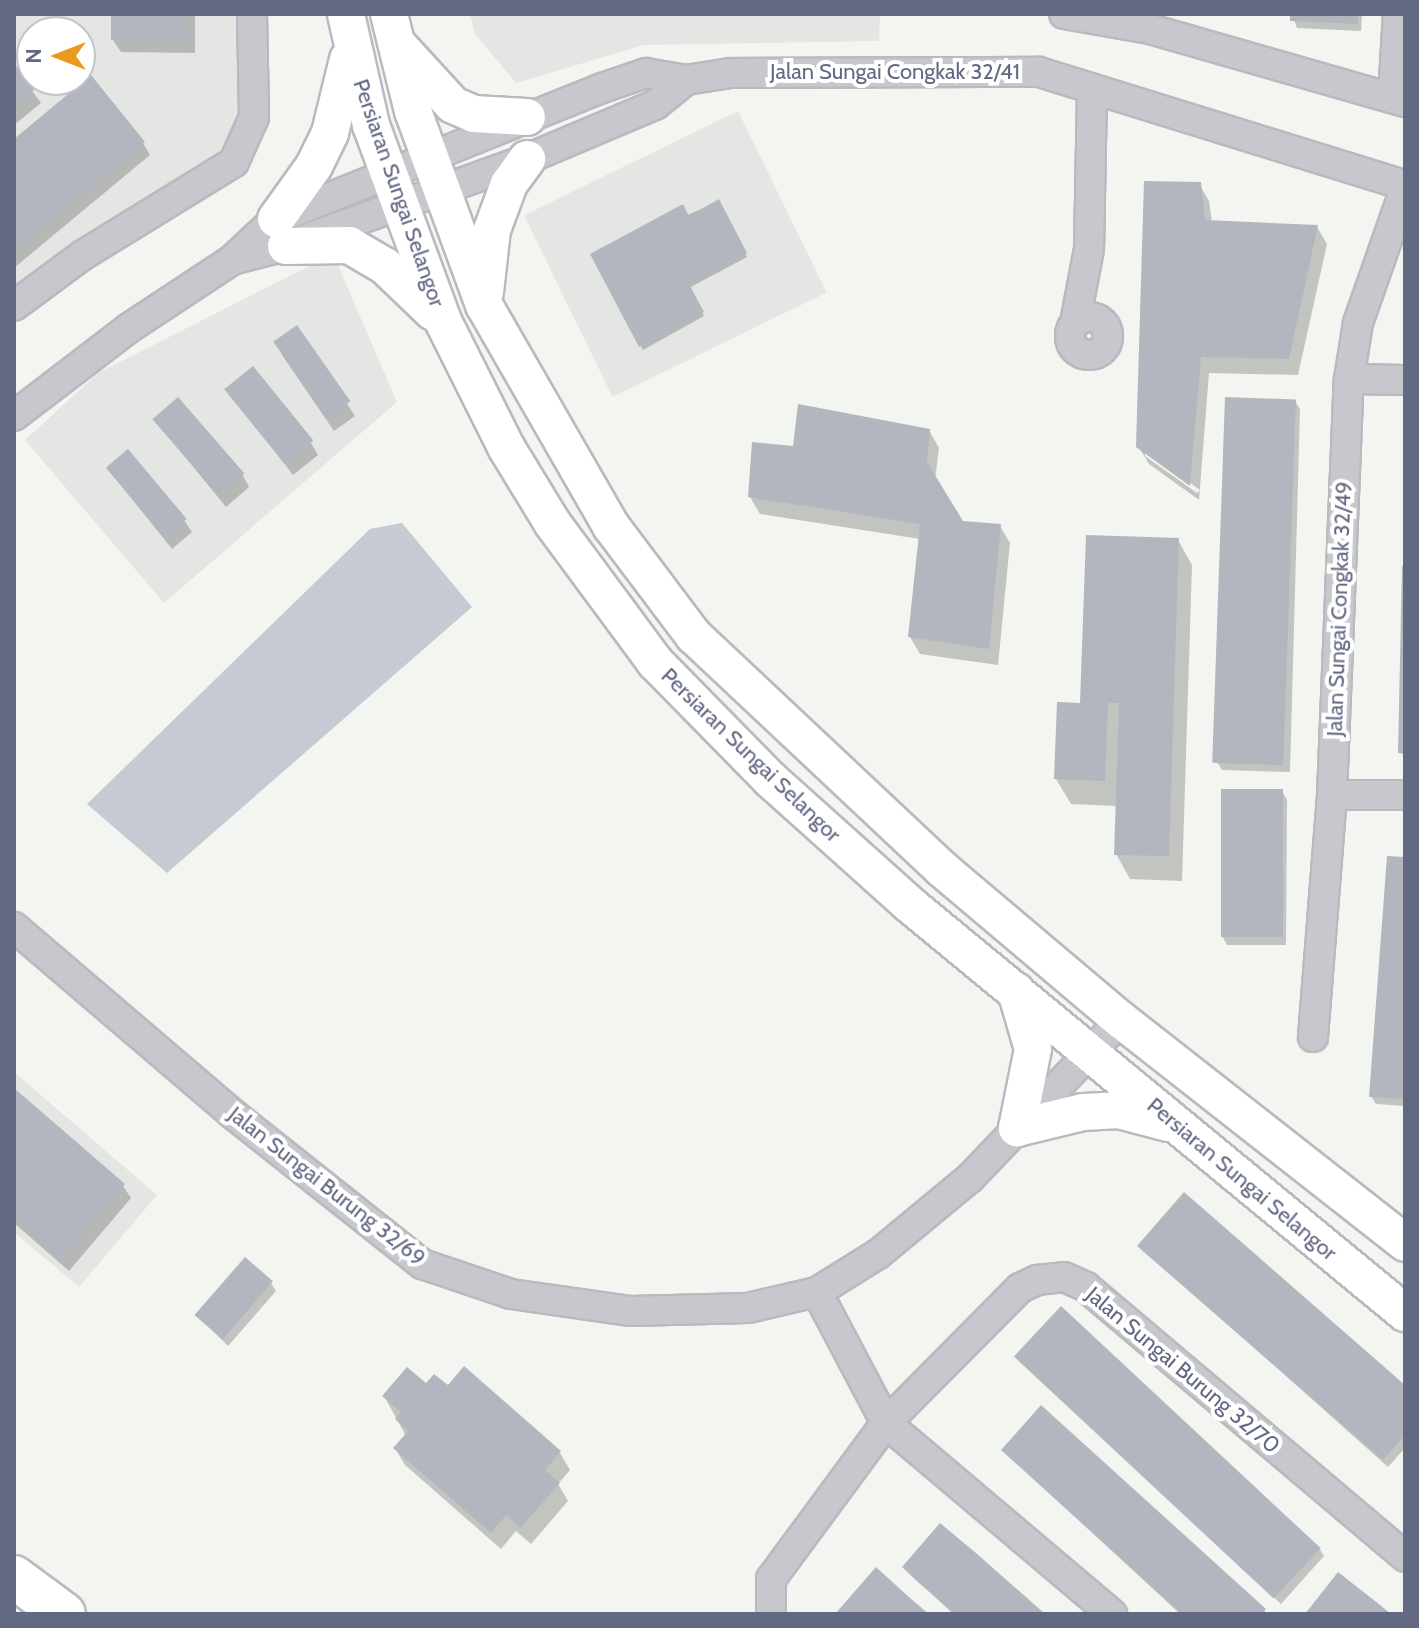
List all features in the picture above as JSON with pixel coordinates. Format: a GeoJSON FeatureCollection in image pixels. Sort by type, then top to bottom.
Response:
{"type":"FeatureCollection","features":[{"type":"Feature","properties":{"kind":"highway"},"geometry":{"type":"LineString","coordinates":[[14,1577],[64,1614]]}},
{"type":"Feature","properties":{"kind":"main road"},"geometry":{"type":"LineString","coordinates":[[392,27],[453,105],[474,114],[527,117]]}},
{"type":"Feature","properties":{"kind":"main road","name":"Persiaran Sungai Selangor"},"geometry":{"type":"LineString","coordinates":[[392,27],[429,155],[484,305],[611,526],[694,636],[942,869],[1121,1020],[1405,1243]]}},
{"type":"Feature","properties":{"kind":"main road"},"geometry":{"type":"LineString","coordinates":[[348,29],[342,100],[330,133],[281,232],[349,245],[385,266],[443,321]]}},
{"type":"Feature","properties":{"kind":"main road","name":"Persiaran Sungai Selangor"},"geometry":{"type":"LineString","coordinates":[[348,29],[387,172],[443,321],[506,447],[553,524],[655,662],[771,780],[909,904],[1405,1313]]}},
{"type":"Feature","properties":{"kind":"main road"},"geometry":{"type":"LineString","coordinates":[[484,305],[492,230],[509,184],[527,159]]}},
{"type":"Feature","properties":{"kind":"main road"},"geometry":{"type":"LineString","coordinates":[[1016,990],[1033,1049],[1017,1128],[1083,1112],[1119,1110],[1177,1126]]}},
{"type":"Feature","properties":{"kind":"street"},"geometry":{"type":"LineString","coordinates":[[14,306],[83,255],[234,162],[254,117],[252,14]]}},
{"type":"Feature","properties":{"kind":"street"},"geometry":{"type":"LineString","coordinates":[[1064,14],[1151,21],[1399,100],[1398,14]]}},
{"type":"Feature","properties":{"kind":"street","name":"Jalan Sungai Congkak 32/41"},"geometry":{"type":"LineString","coordinates":[[527,117],[646,73],[686,80],[812,71],[1039,72],[1405,187]]}},
{"type":"Feature","properties":{"kind":"street"},"geometry":{"type":"LineString","coordinates":[[281,232],[399,206],[527,159],[655,105],[686,80]]}},
{"type":"Feature","properties":{"kind":"street"},"geometry":{"type":"LineString","coordinates":[[1089,249],[1104,325],[1090,317],[1075,323],[1089,249],[1092,91]]}},
{"type":"Feature","properties":{"kind":"street"},"geometry":{"type":"LineString","coordinates":[[14,416],[129,328],[232,260],[387,172],[527,117]]}},
{"type":"Feature","properties":{"kind":"street","name":"Jalan Sungai Congkak 32/49"},"geometry":{"type":"LineString","coordinates":[[1313,1037],[1332,795],[1349,379],[1358,323],[1405,187]]}},
{"type":"Feature","properties":{"kind":"street"},"geometry":{"type":"LineString","coordinates":[[1349,379],[1405,380]]}},
{"type":"Feature","properties":{"kind":"street"},"geometry":{"type":"LineString","coordinates":[[1332,795],[1405,795]]}},
{"type":"Feature","properties":{"kind":"street","name":"Jalan Sungai Burung 32/69"},"geometry":{"type":"LineString","coordinates":[[14,927],[234,1115],[422,1264],[511,1294],[631,1311],[748,1308],[817,1292],[878,1254],[970,1178],[1121,1020]]}},
{"type":"Feature","properties":{"kind":"street","name":"Jalan Sungai Burung 32/70"},"geometry":{"type":"LineString","coordinates":[[771,1614],[771,1579],[886,1423],[1020,1288],[1037,1280],[1064,1277],[1086,1287],[1405,1557]]}},
{"type":"Feature","properties":{"kind":"street"},"geometry":{"type":"LineString","coordinates":[[817,1292],[886,1423],[1112,1614]]}},
{"type":"Feature","properties":{"kind":"shaded area"},"geometry":{"type":"Polygon","coordinates":[[[14,14],[243,14],[245,103],[226,155],[14,292],[14,14]]]}},
{"type":"Feature","properties":{"kind":"shaded area"},"geometry":{"type":"Polygon","coordinates":[[[470,14],[880,14],[879,41],[644,45],[516,83],[475,34],[470,14]]]}},
{"type":"Feature","properties":{"kind":"shaded area"},"geometry":{"type":"Polygon","coordinates":[[[738,111],[827,293],[613,397],[524,215],[738,111]]]}},
{"type":"Feature","properties":{"kind":"shaded area"},"geometry":{"type":"Polygon","coordinates":[[[333,254],[397,402],[164,603],[25,440],[98,373],[333,254]]]}},
{"type":"Feature","properties":{"kind":"shaded area"},"geometry":{"type":"Polygon","coordinates":[[[402,523],[472,607],[167,873],[87,804],[370,529],[402,523]]]}},
{"type":"Feature","properties":{"kind":"shaded area"},"geometry":{"type":"Polygon","coordinates":[[[14,1072],[157,1195],[79,1287],[14,1232],[14,1072]]]}},
{"type":"Feature","properties":{"kind":"building"},"geometry":{"type":"Polygon","coordinates":[[[111,14],[188,14],[188,40],[111,40],[111,14]]]}},
{"type":"Feature","properties":{"kind":"building"},"geometry":{"type":"Polygon","coordinates":[[[1290,14],[1358,14],[1358,24],[1290,21],[1290,14]]]}},
{"type":"Feature","properties":{"kind":"building"},"geometry":{"type":"Polygon","coordinates":[[[14,63],[16,96],[26,96],[14,106],[14,63]]]}},
{"type":"Feature","properties":{"kind":"building"},"geometry":{"type":"Polygon","coordinates":[[[96,81],[145,142],[14,250],[14,139],[66,96],[96,96],[96,81]]]}},
{"type":"Feature","properties":{"kind":"building"},"geometry":{"type":"Polygon","coordinates":[[[1144,181],[1201,182],[1205,220],[1318,225],[1289,359],[1201,357],[1190,486],[1136,447],[1144,181]]]}},
{"type":"Feature","properties":{"kind":"building"},"geometry":{"type":"Polygon","coordinates":[[[719,199],[747,253],[689,284],[704,312],[639,347],[590,254],[683,204],[689,216],[719,199]]]}},
{"type":"Feature","properties":{"kind":"building"},"geometry":{"type":"Polygon","coordinates":[[[297,325],[350,401],[327,418],[273,342],[297,325]]]}},
{"type":"Feature","properties":{"kind":"building"},"geometry":{"type":"Polygon","coordinates":[[[253,366],[313,441],[285,464],[224,389],[253,366]]]}},
{"type":"Feature","properties":{"kind":"building"},"geometry":{"type":"Polygon","coordinates":[[[178,397],[244,473],[219,496],[152,419],[178,397]]]}},
{"type":"Feature","properties":{"kind":"building"},"geometry":{"type":"Polygon","coordinates":[[[1225,397],[1296,399],[1283,765],[1212,763],[1225,397]]]}},
{"type":"Feature","properties":{"kind":"building"},"geometry":{"type":"Polygon","coordinates":[[[798,404],[930,429],[927,462],[963,521],[1001,524],[989,649],[908,637],[920,524],[748,497],[752,442],[793,446],[798,404]]]}},
{"type":"Feature","properties":{"kind":"building"},"geometry":{"type":"Polygon","coordinates":[[[128,449],[186,519],[164,537],[106,468],[128,449]]]}},
{"type":"Feature","properties":{"kind":"building"},"geometry":{"type":"Polygon","coordinates":[[[1086,535],[1179,538],[1169,856],[1114,855],[1119,703],[1108,703],[1105,781],[1054,779],[1057,702],[1080,703],[1086,535]]]}},
{"type":"Feature","properties":{"kind":"building"},"geometry":{"type":"Polygon","coordinates":[[[1402,566],[1405,566],[1405,754],[1398,753],[1402,566]]]}},
{"type":"Feature","properties":{"kind":"building"},"geometry":{"type":"Polygon","coordinates":[[[1221,789],[1283,789],[1283,937],[1221,937],[1221,789]]]}},
{"type":"Feature","properties":{"kind":"building"},"geometry":{"type":"Polygon","coordinates":[[[1387,856],[1405,857],[1405,1099],[1369,1097],[1387,856]]]}},
{"type":"Feature","properties":{"kind":"building"},"geometry":{"type":"Polygon","coordinates":[[[14,1088],[125,1184],[61,1259],[14,1219],[14,1088]]]}},
{"type":"Feature","properties":{"kind":"building"},"geometry":{"type":"Polygon","coordinates":[[[1184,1192],[1405,1385],[1405,1435],[1383,1460],[1137,1246],[1184,1192]]]}},
{"type":"Feature","properties":{"kind":"building"},"geometry":{"type":"Polygon","coordinates":[[[245,1257],[273,1281],[222,1339],[194,1315],[245,1257]]]}},
{"type":"Feature","properties":{"kind":"building"},"geometry":{"type":"Polygon","coordinates":[[[1061,1306],[1321,1548],[1274,1599],[1014,1356],[1061,1306]]]}},
{"type":"Feature","properties":{"kind":"building"},"geometry":{"type":"Polygon","coordinates":[[[464,1366],[561,1451],[545,1470],[560,1483],[520,1528],[506,1515],[491,1533],[393,1448],[408,1431],[395,1419],[401,1412],[382,1396],[407,1367],[426,1383],[434,1374],[448,1385],[464,1366]]]}},
{"type":"Feature","properties":{"kind":"building"},"geometry":{"type":"Polygon","coordinates":[[[1041,1405],[1266,1609],[1261,1614],[1182,1614],[1001,1450],[1041,1405]]]}},
{"type":"Feature","properties":{"kind":"building"},"geometry":{"type":"Polygon","coordinates":[[[940,1523],[1045,1614],[955,1614],[919,1583],[902,1567],[940,1523]]]}},
{"type":"Feature","properties":{"kind":"building"},"geometry":{"type":"Polygon","coordinates":[[[876,1567],[910,1598],[929,1614],[835,1614],[876,1567]]]}},
{"type":"Feature","properties":{"kind":"building"},"geometry":{"type":"Polygon","coordinates":[[[1338,1572],[1375,1601],[1391,1614],[1305,1614],[1338,1572]]]}}]}
